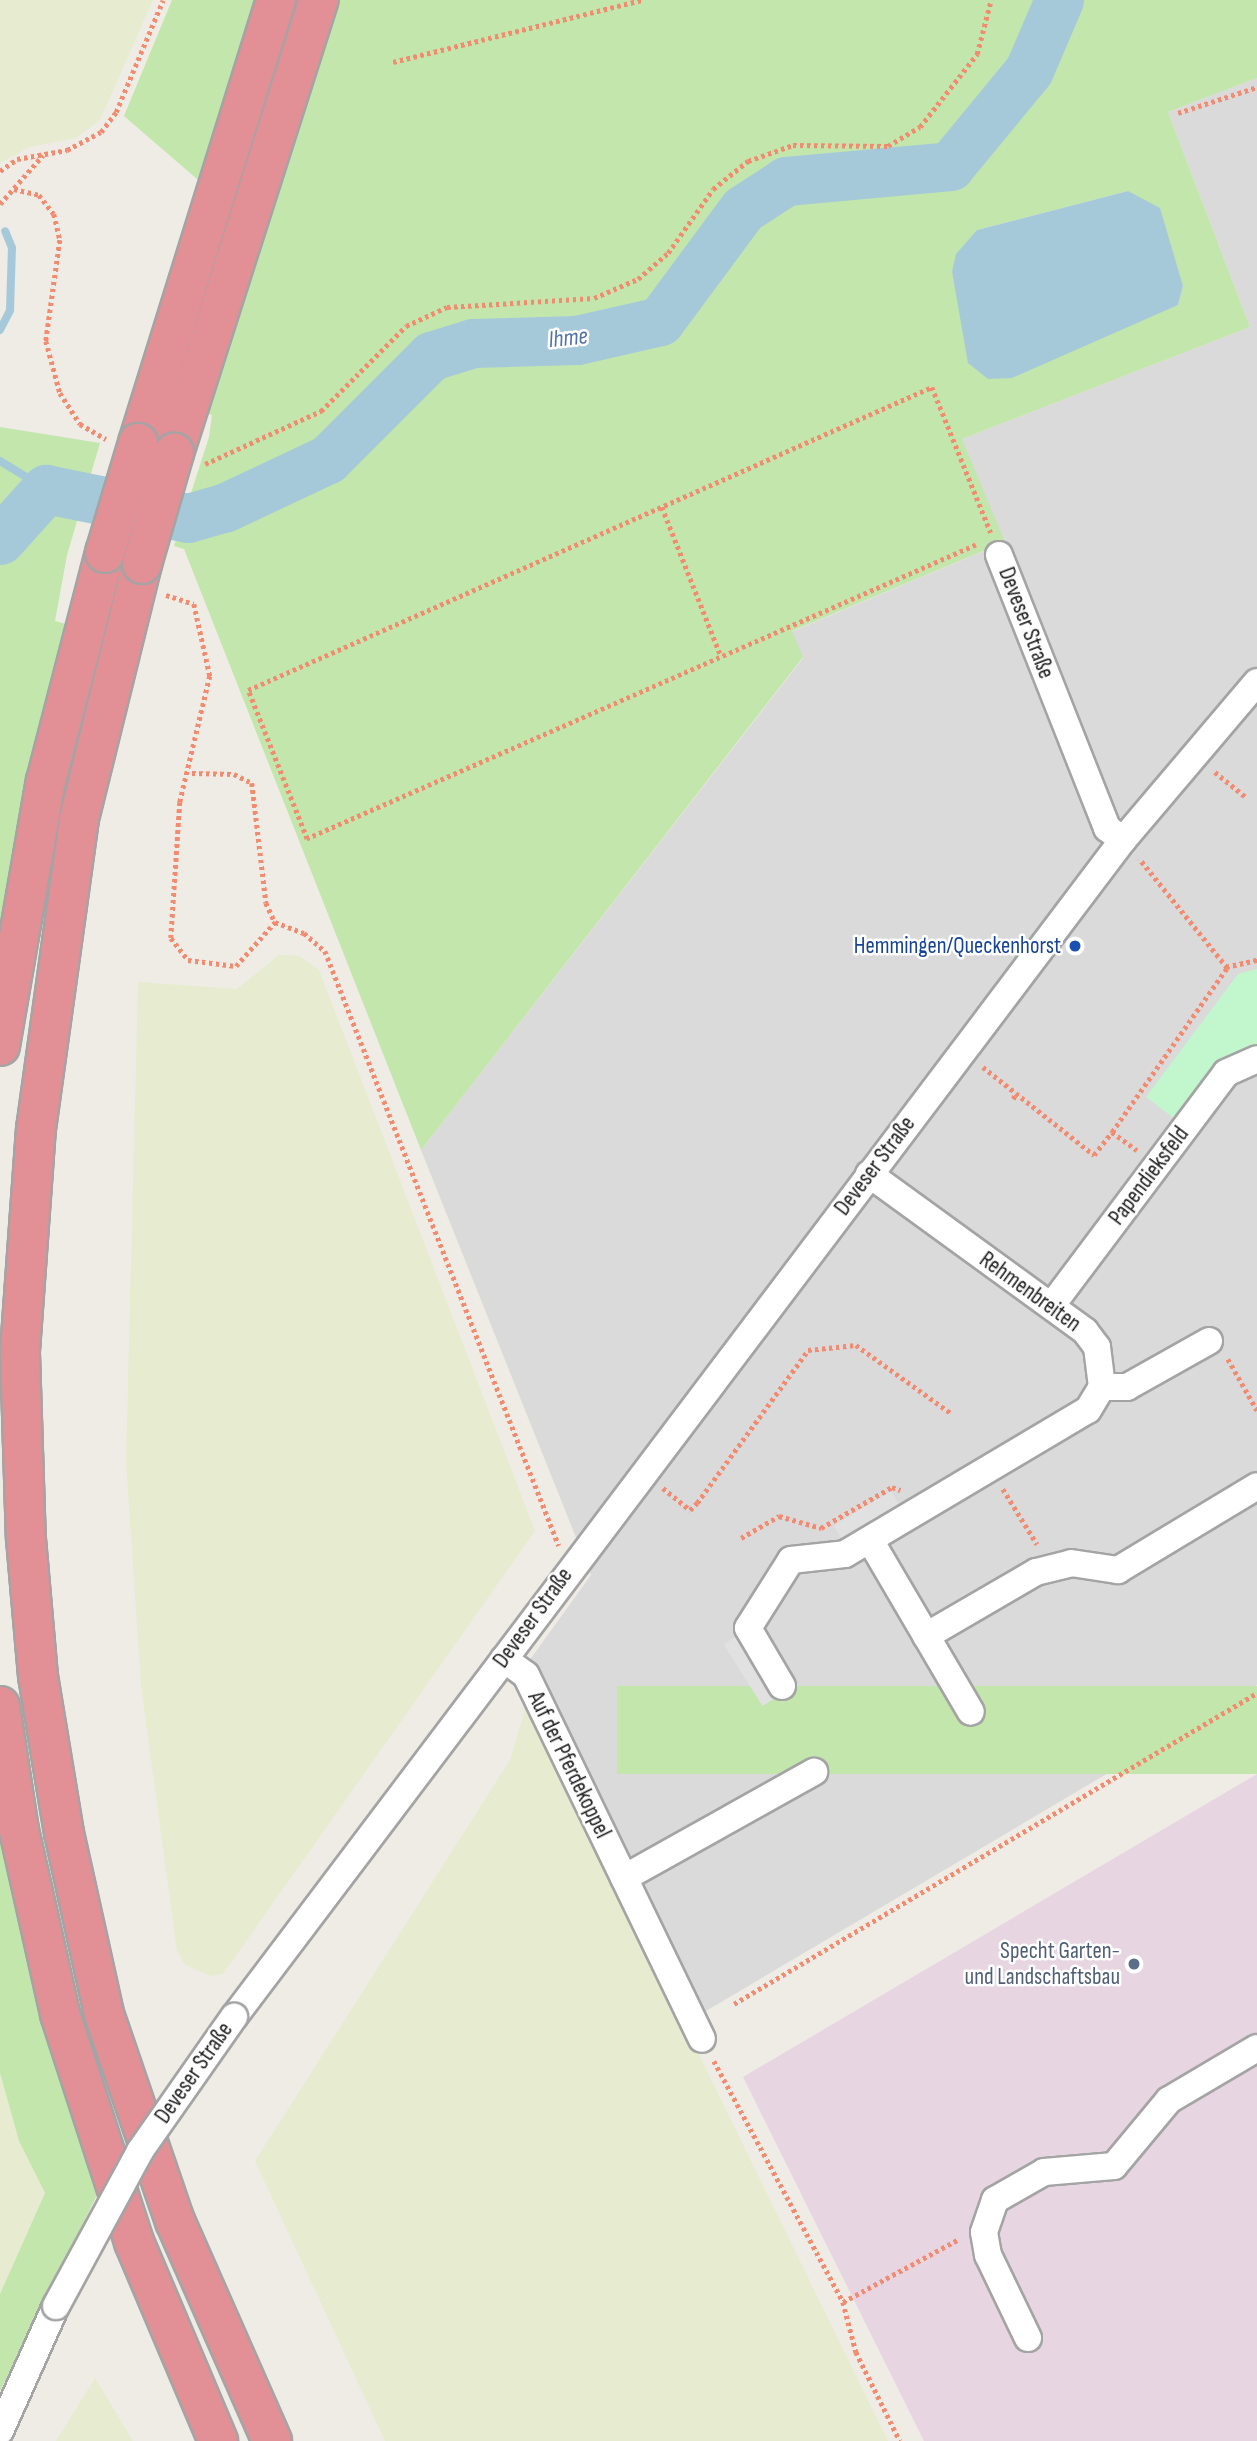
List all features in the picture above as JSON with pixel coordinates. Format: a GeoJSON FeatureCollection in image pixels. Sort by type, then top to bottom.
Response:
{"type":"FeatureCollection","features":[{"type":"Feature","properties":{"kind":"highway"},"geometry":{"type":"LineString","coordinates":[[0,1046],[46,781],[105,553],[276,0]]}},
{"type":"Feature","properties":{"kind":"highway"},"geometry":{"type":"LineString","coordinates":[[272,2441],[175,2221],[104,2014],[60,1807],[26,1539],[20,1353],[36,1128],[79,819],[152,579],[319,0]]}},
{"type":"Feature","properties":{"kind":"highway"},"geometry":{"type":"LineString","coordinates":[[0,1706],[60,2014],[134,2242],[219,2441]]}},
{"type":"Feature","properties":{"kind":"street","name":"Deveser Straße"},"geometry":{"type":"LineString","coordinates":[[999,555],[1107,828],[1123,840]]}},
{"type":"Feature","properties":{"kind":"street","name":"Deveser Straße"},"geometry":{"type":"LineString","coordinates":[[0,2431],[56,2306],[140,2151],[234,2017],[573,1564],[1123,840],[1257,682]]}},
{"type":"Feature","properties":{"kind":"street","name":"Papendieksfeld"},"geometry":{"type":"LineString","coordinates":[[1052,1306],[1226,1073],[1257,1059]]}},
{"type":"Feature","properties":{"kind":"street","name":"Rehmenbreiten"},"geometry":{"type":"LineString","coordinates":[[869,1174],[1052,1306],[1097,1347],[1102,1387]]}},
{"type":"Feature","properties":{"kind":"street"},"geometry":{"type":"LineString","coordinates":[[782,1686],[748,1628],[791,1560],[845,1554],[1088,1410],[1102,1387],[1127,1387],[1209,1341]]}},
{"type":"Feature","properties":{"kind":"street"},"geometry":{"type":"LineString","coordinates":[[926,1636],[1036,1572],[1071,1563],[1118,1570],[1257,1486]]}},
{"type":"Feature","properties":{"kind":"street"},"geometry":{"type":"LineString","coordinates":[[870,1540],[971,1712]]}},
{"type":"Feature","properties":{"kind":"street","name":"Auf der Pferdekoppel"},"geometry":{"type":"LineString","coordinates":[[504,1659],[526,1675],[702,2039]]}},
{"type":"Feature","properties":{"kind":"street"},"geometry":{"type":"LineString","coordinates":[[624,1878],[814,1772]]}},
{"type":"Feature","properties":{"kind":"street"},"geometry":{"type":"LineString","coordinates":[[1028,2338],[988,2255],[984,2232],[995,2200],[1044,2172],[1114,2166],[1169,2100],[1257,2048]]}},
{"type":"Feature","properties":{"kind":"path"},"geometry":{"type":"LineString","coordinates":[[0,171],[17,159],[44,155],[86,142],[108,122],[163,0]]}},
{"type":"Feature","properties":{"kind":"path"},"geometry":{"type":"LineString","coordinates":[[393,62],[641,0]]}},
{"type":"Feature","properties":{"kind":"path"},"geometry":{"type":"LineString","coordinates":[[186,459],[321,411],[406,326],[447,307],[594,298],[638,279],[668,253],[713,189],[748,162],[793,145],[888,146],[899,140],[920,127],[955,89],[977,54],[991,0]]}},
{"type":"Feature","properties":{"kind":"path"},"geometry":{"type":"LineString","coordinates":[[1178,113],[1257,87]]}},
{"type":"Feature","properties":{"kind":"path"},"geometry":{"type":"LineString","coordinates":[[0,204],[44,155]]}},
{"type":"Feature","properties":{"kind":"path"},"geometry":{"type":"LineString","coordinates":[[14,189],[39,195],[54,215],[60,240],[46,341],[60,393],[80,424]]}},
{"type":"Feature","properties":{"kind":"path"},"geometry":{"type":"LineString","coordinates":[[932,387],[993,538],[307,839],[248,690],[662,507],[932,387]]}},
{"type":"Feature","properties":{"kind":"path"},"geometry":{"type":"LineString","coordinates":[[662,507],[721,656]]}},
{"type":"Feature","properties":{"kind":"path"},"geometry":{"type":"LineString","coordinates":[[152,579],[194,604],[210,676],[192,773],[180,802],[171,938],[188,960],[236,966],[275,922]]}},
{"type":"Feature","properties":{"kind":"path"},"geometry":{"type":"LineString","coordinates":[[1194,755],[1247,798]]}},
{"type":"Feature","properties":{"kind":"path"},"geometry":{"type":"LineString","coordinates":[[192,773],[234,774],[252,783],[266,903],[275,922],[304,933],[325,951],[561,1551],[573,1564]]}},
{"type":"Feature","properties":{"kind":"path"},"geometry":{"type":"LineString","coordinates":[[1123,840],[1226,967]]}},
{"type":"Feature","properties":{"kind":"path"},"geometry":{"type":"LineString","coordinates":[[962,1051],[1094,1154],[1226,967],[1257,960]]}},
{"type":"Feature","properties":{"kind":"path"},"geometry":{"type":"LineString","coordinates":[[1013,1100],[1016,1093]]}},
{"type":"Feature","properties":{"kind":"path"},"geometry":{"type":"LineString","coordinates":[[1112,1132],[1157,1165]]}},
{"type":"Feature","properties":{"kind":"path"},"geometry":{"type":"LineString","coordinates":[[1209,1341],[1223,1350],[1257,1410]]}},
{"type":"Feature","properties":{"kind":"path"},"geometry":{"type":"LineString","coordinates":[[656,1482],[690,1510],[808,1350],[856,1345],[952,1414]]}},
{"type":"Feature","properties":{"kind":"path"},"geometry":{"type":"LineString","coordinates":[[991,1467],[1033,1542],[1071,1563]]}},
{"type":"Feature","properties":{"kind":"path"},"geometry":{"type":"LineString","coordinates":[[741,1538],[779,1516],[821,1528],[892,1487],[920,1495],[928,1505]]}},
{"type":"Feature","properties":{"kind":"path"},"geometry":{"type":"LineString","coordinates":[[734,2004],[1257,1693]]}},
{"type":"Feature","properties":{"kind":"path"},"geometry":{"type":"LineString","coordinates":[[702,2039],[843,2302],[856,2352],[900,2441]]}},
{"type":"Feature","properties":{"kind":"path"},"geometry":{"type":"LineString","coordinates":[[843,2302],[967,2234],[984,2232]]}},
{"type":"Feature","properties":{"kind":"shaded area"},"geometry":{"type":"Polygon","coordinates":[[[1257,78],[1257,1685],[706,2011],[529,1661],[591,1575],[421,1150],[803,658],[791,632],[996,546],[962,439],[1250,327],[1168,112],[1257,78]]]}},
{"type":"Feature","properties":{"kind":"shaded area"},"geometry":{"type":"Polygon","coordinates":[[[891,1491],[902,1509],[844,1544],[834,1526],[891,1491]]]}},
{"type":"Feature","properties":{"kind":"shaded area"},"geometry":{"type":"Polygon","coordinates":[[[756,1624],[795,1686],[762,1706],[724,1644],[756,1624]]]}},
{"type":"Feature","properties":{"kind":"shaded area"},"geometry":{"type":"Polygon","coordinates":[[[1257,1774],[1257,2441],[924,2441],[743,2077],[1257,1774]]]}},
{"type":"Feature","properties":{"kind":"green space"},"geometry":{"type":"Polygon","coordinates":[[[0,0],[153,0],[100,120],[76,138],[30,147],[0,163],[0,0]]]}},
{"type":"Feature","properties":{"kind":"green space"},"geometry":{"type":"Polygon","coordinates":[[[172,0],[264,0],[204,185],[124,116],[172,0]]]}},
{"type":"Feature","properties":{"kind":"green space"},"geometry":{"type":"Polygon","coordinates":[[[339,0],[1257,0],[1257,78],[1168,112],[1250,327],[962,439],[1005,542],[792,631],[803,657],[421,1150],[184,549],[174,546],[209,437],[212,415],[206,413],[339,0]],[[1128,191],[977,230],[952,272],[960,312],[1145,316],[1178,305],[1183,286],[1170,247],[1128,191]]]}},
{"type":"Feature","properties":{"kind":"green space"},"geometry":{"type":"Polygon","coordinates":[[[0,427],[100,443],[67,555],[55,621],[70,625],[0,948],[0,427]]]}},
{"type":"Feature","properties":{"kind":"green space"},"geometry":{"type":"Polygon","coordinates":[[[279,955],[299,956],[319,970],[535,1531],[223,1974],[211,1976],[185,1965],[177,1951],[141,1686],[126,1461],[138,982],[237,989],[279,955]]]}},
{"type":"Feature","properties":{"kind":"green space"},"geometry":{"type":"Polygon","coordinates":[[[1257,969],[1257,1051],[1180,1123],[1146,1097],[1238,974],[1257,969]]]}},
{"type":"Feature","properties":{"kind":"green space"},"geometry":{"type":"Polygon","coordinates":[[[617,1686],[1257,1686],[1257,1774],[617,1774],[617,1686]]]}},
{"type":"Feature","properties":{"kind":"green space"},"geometry":{"type":"Polygon","coordinates":[[[527,1703],[888,2441],[385,2441],[255,2161],[510,1760],[527,1703]]]}},
{"type":"Feature","properties":{"kind":"green space"},"geometry":{"type":"Polygon","coordinates":[[[0,1798],[42,2016],[97,2195],[0,2391],[0,2294],[45,2193],[19,2141],[0,2073],[0,1798]]]}},
{"type":"Feature","properties":{"kind":"green space"},"geometry":{"type":"Polygon","coordinates":[[[0,2073],[19,2141],[45,2193],[0,2294],[0,2073]]]}},
{"type":"Feature","properties":{"kind":"green space"},"geometry":{"type":"Polygon","coordinates":[[[95,2378],[133,2441],[56,2441],[95,2378]]]}},
{"type":"Feature","properties":{"kind":"water"},"geometry":{"type":"Polygon","coordinates":[[[1128,191],[1160,208],[1183,286],[1178,305],[1012,378],[988,379],[968,363],[952,272],[956,254],[977,230],[1128,191]]]}},
{"type":"Feature","properties":{"kind":"waterway","name":"Ihme"},"geometry":{"type":"LineString","coordinates":[[0,540],[46,489],[188,518],[224,508],[328,459],[431,356],[473,343],[577,340],[660,321],[743,209],[786,181],[950,166],[1029,70],[1059,0]]}},
{"type":"Feature","properties":{"kind":"waterway"},"geometry":{"type":"LineString","coordinates":[[0,330],[10,310],[12,248],[5,231]]}},
{"type":"Feature","properties":{"kind":"waterway"},"geometry":{"type":"LineString","coordinates":[[0,461],[46,489]]}},
{"type":"Feature","properties":{"kind":"place","name":"Hemmingen/Queckenhorst"},"geometry":{"type":"Point","coordinates":[1075,946]}},
{"type":"Feature","properties":{"kind":"place","name":"Specht Garten- und Landschaftsbau"},"geometry":{"type":"Point","coordinates":[1134,1964]}}]}
